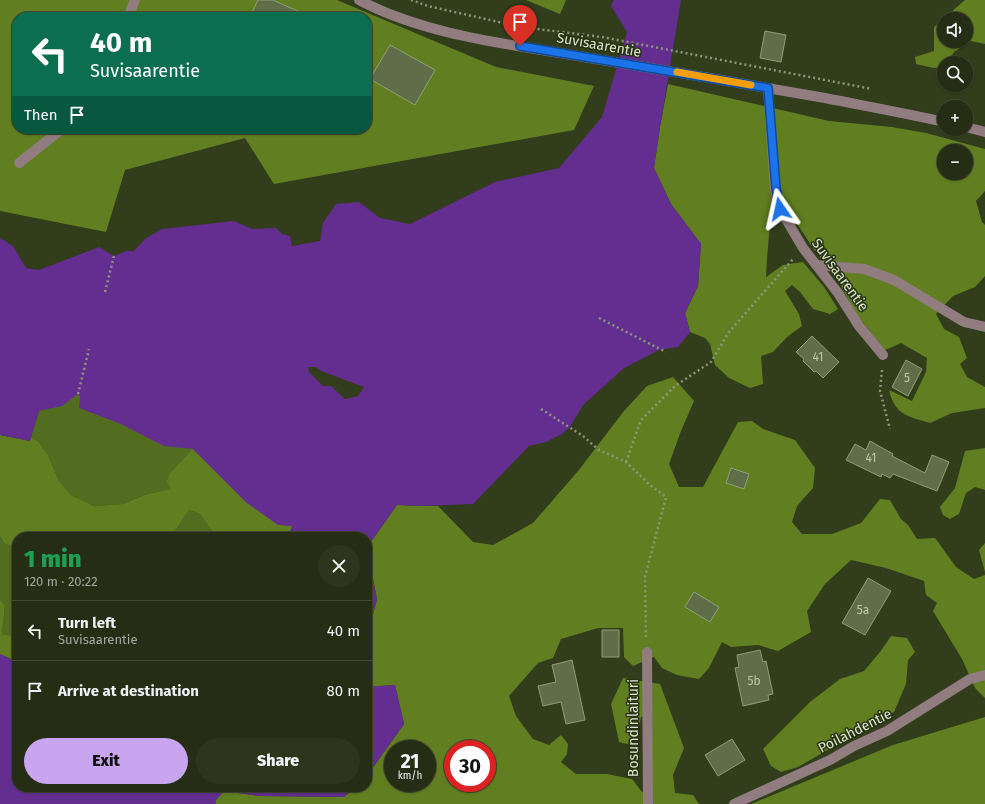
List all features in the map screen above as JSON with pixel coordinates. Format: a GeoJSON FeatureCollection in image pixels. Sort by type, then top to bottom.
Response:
{"type":"FeatureCollection","features":[{"type":"Feature","properties":{"kind":"street"},"geometry":{"type":"LineString","coordinates":[[130,12],[135,0]]}},
{"type":"Feature","properties":{"kind":"street","name":"Suvisaarentie"},"geometry":{"type":"LineString","coordinates":[[359,0],[393,15],[422,25],[493,41],[768,88],[937,120]]}},
{"type":"Feature","properties":{"kind":"street","name":"Suvisaarentie"},"geometry":{"type":"LineString","coordinates":[[768,88],[776,188],[780,209],[803,248],[838,293],[860,326],[883,356]]}},
{"type":"Feature","properties":{"kind":"street"},"geometry":{"type":"LineString","coordinates":[[973,129],[985,132]]}},
{"type":"Feature","properties":{"kind":"street"},"geometry":{"type":"LineString","coordinates":[[18,163],[56,134]]}},
{"type":"Feature","properties":{"kind":"street"},"geometry":{"type":"LineString","coordinates":[[816,265],[864,269],[894,280],[964,322],[985,327]]}},
{"type":"Feature","properties":{"kind":"street","name":"Bosundinlaituri"},"geometry":{"type":"LineString","coordinates":[[647,652],[648,804]]}},
{"type":"Feature","properties":{"kind":"street","name":"Poilahdentie"},"geometry":{"type":"LineString","coordinates":[[734,804],[830,760],[854,746],[887,731],[970,680],[985,675]]}},
{"type":"Feature","properties":{"kind":"path"},"geometry":{"type":"LineString","coordinates":[[411,0],[428,6],[521,27],[602,37],[730,62]]}},
{"type":"Feature","properties":{"kind":"path"},"geometry":{"type":"LineString","coordinates":[[626,462],[641,420],[674,386],[711,362],[729,332],[803,248]]}},
{"type":"Feature","properties":{"kind":"path"},"geometry":{"type":"LineString","coordinates":[[105,292],[114,256]]}},
{"type":"Feature","properties":{"kind":"path"},"geometry":{"type":"LineString","coordinates":[[599,318],[666,352]]}},
{"type":"Feature","properties":{"kind":"path"},"geometry":{"type":"LineString","coordinates":[[78,394],[89,349]]}},
{"type":"Feature","properties":{"kind":"path"},"geometry":{"type":"LineString","coordinates":[[883,356],[880,391],[890,429]]}},
{"type":"Feature","properties":{"kind":"path"},"geometry":{"type":"LineString","coordinates":[[540,409],[583,436],[599,450],[626,462],[649,484],[666,497],[644,577],[647,652]]}},
{"type":"Feature","properties":{"kind":"green space"},"geometry":{"type":"Polygon","coordinates":[[[0,0],[337,0],[365,12],[12,12],[12,134],[372,134],[372,15],[496,67],[594,86],[574,130],[274,184],[245,138],[125,170],[106,232],[0,211],[0,0]]]}},
{"type":"Feature","properties":{"kind":"green space"},"geometry":{"type":"Polygon","coordinates":[[[526,0],[566,0],[560,14],[526,0]]]}},
{"type":"Feature","properties":{"kind":"green space"},"geometry":{"type":"Polygon","coordinates":[[[965,0],[985,0],[985,44],[973,41],[973,12],[951,12],[965,0]]]}},
{"type":"Feature","properties":{"kind":"green space"},"geometry":{"type":"Polygon","coordinates":[[[937,24],[937,48],[960,48],[954,52],[951,56],[937,56],[937,68],[916,64],[915,57],[934,51],[934,27],[937,24]]]}},
{"type":"Feature","properties":{"kind":"green space"},"geometry":{"type":"Polygon","coordinates":[[[668,84],[829,121],[892,127],[926,133],[967,144],[937,144],[937,180],[973,180],[973,146],[985,149],[985,191],[976,201],[982,222],[985,225],[985,276],[975,287],[953,296],[936,314],[944,329],[959,337],[967,358],[960,364],[967,377],[985,387],[985,408],[952,413],[930,423],[909,416],[899,410],[895,405],[889,390],[912,401],[926,372],[927,358],[901,343],[885,350],[857,315],[841,286],[792,216],[771,213],[766,277],[783,265],[803,262],[824,287],[838,309],[830,314],[813,309],[800,292],[792,285],[785,291],[799,314],[802,326],[787,337],[773,352],[761,356],[763,384],[750,388],[729,378],[715,365],[710,344],[705,338],[690,332],[685,313],[698,286],[701,244],[671,204],[654,168],[668,84]]]}},
{"type":"Feature","properties":{"kind":"green space"},"geometry":{"type":"Polygon","coordinates":[[[32,369],[192,398],[297,532],[283,532],[194,449],[170,473],[172,489],[147,494],[123,504],[94,506],[71,495],[59,481],[48,455],[39,442],[31,437],[39,411],[32,369]]]}},
{"type":"Feature","properties":{"kind":"green space"},"geometry":{"type":"Polygon","coordinates":[[[673,377],[694,401],[669,464],[679,487],[703,487],[738,422],[752,421],[763,429],[795,440],[815,468],[813,488],[797,506],[792,522],[802,534],[832,534],[861,523],[880,499],[890,500],[901,519],[908,525],[917,539],[935,538],[956,567],[974,579],[985,575],[985,698],[975,688],[962,659],[933,611],[937,603],[926,595],[924,581],[886,568],[851,560],[825,584],[807,611],[811,632],[778,651],[758,645],[731,647],[722,642],[709,668],[699,679],[677,675],[662,668],[654,657],[633,666],[624,657],[623,628],[598,628],[561,639],[553,658],[538,663],[509,696],[516,716],[533,739],[549,745],[561,735],[568,744],[567,754],[561,762],[576,774],[607,774],[632,779],[642,792],[652,792],[651,713],[641,717],[636,739],[627,744],[619,742],[611,704],[623,678],[660,684],[684,748],[673,775],[675,793],[693,795],[699,804],[216,804],[215,801],[223,792],[259,796],[344,797],[350,792],[372,792],[372,769],[384,752],[384,792],[436,792],[436,740],[393,740],[404,724],[395,685],[372,687],[372,618],[377,599],[372,574],[372,540],[397,505],[438,506],[473,542],[493,545],[533,523],[578,471],[624,411],[647,386],[673,377]]]}},
{"type":"Feature","properties":{"kind":"green space"},"geometry":{"type":"Polygon","coordinates":[[[0,435],[30,441],[31,437],[39,442],[48,455],[59,481],[71,495],[94,506],[123,504],[147,494],[171,489],[167,481],[170,473],[193,449],[247,503],[292,526],[290,532],[213,532],[200,514],[189,510],[174,532],[12,532],[12,547],[4,543],[0,536],[0,435]]]}},
{"type":"Feature","properties":{"kind":"green space"},"geometry":{"type":"Polygon","coordinates":[[[985,448],[985,490],[975,487],[966,493],[959,514],[950,519],[943,515],[940,507],[955,488],[965,451],[985,448]]]}},
{"type":"Feature","properties":{"kind":"green space"},"geometry":{"type":"Polygon","coordinates":[[[189,510],[200,514],[213,532],[174,532],[189,510]]]}},
{"type":"Feature","properties":{"kind":"green space"},"geometry":{"type":"Polygon","coordinates":[[[0,536],[4,543],[12,547],[12,636],[2,634],[5,607],[0,600],[0,536]]]}},
{"type":"Feature","properties":{"kind":"green space"},"geometry":{"type":"Polygon","coordinates":[[[985,543],[985,572],[979,550],[985,543]]]}},
{"type":"Feature","properties":{"kind":"green space"},"geometry":{"type":"Polygon","coordinates":[[[0,600],[5,606],[2,634],[12,636],[12,660],[0,654],[0,600]]]}},
{"type":"Feature","properties":{"kind":"green space"},"geometry":{"type":"Polygon","coordinates":[[[891,636],[907,638],[915,652],[908,660],[906,684],[894,712],[798,767],[781,772],[771,766],[763,749],[810,702],[840,679],[864,671],[891,636]]]}},
{"type":"Feature","properties":{"kind":"green space"},"geometry":{"type":"Polygon","coordinates":[[[985,717],[985,804],[751,804],[893,745],[985,717]]]}},
{"type":"Feature","properties":{"kind":"shaded area"},"geometry":{"type":"Polygon","coordinates":[[[614,0],[681,0],[654,168],[671,204],[701,244],[698,286],[685,313],[690,332],[678,347],[659,350],[624,368],[583,405],[570,427],[562,434],[546,442],[529,446],[473,504],[420,506],[397,505],[372,540],[372,532],[290,532],[292,526],[278,525],[247,503],[193,449],[164,446],[121,424],[79,408],[80,397],[78,394],[62,406],[39,411],[30,441],[0,435],[0,238],[13,246],[26,268],[39,270],[99,247],[114,256],[126,251],[134,251],[145,239],[162,229],[234,221],[252,229],[276,228],[282,234],[290,236],[292,246],[320,241],[323,223],[336,204],[359,202],[380,218],[410,224],[495,182],[559,168],[602,117],[627,32],[611,6],[614,0]],[[308,367],[309,372],[323,386],[331,386],[345,399],[358,396],[364,387],[321,371],[316,367],[308,367]]]}},
{"type":"Feature","properties":{"kind":"shaded area"},"geometry":{"type":"Polygon","coordinates":[[[372,574],[377,600],[372,618],[372,574]]]}},
{"type":"Feature","properties":{"kind":"shaded area"},"geometry":{"type":"Polygon","coordinates":[[[0,654],[12,660],[12,792],[223,792],[215,801],[216,804],[0,804],[0,654]]]}},
{"type":"Feature","properties":{"kind":"shaded area"},"geometry":{"type":"Polygon","coordinates":[[[395,685],[404,724],[393,740],[384,740],[384,752],[372,769],[372,687],[395,685]]]}},
{"type":"Feature","properties":{"kind":"shaded area"},"geometry":{"type":"Polygon","coordinates":[[[231,792],[350,792],[344,797],[259,796],[231,792]]]}},
{"type":"Feature","properties":{"kind":"building"},"geometry":{"type":"Polygon","coordinates":[[[258,0],[273,0],[300,12],[252,12],[258,0]]]}},
{"type":"Feature","properties":{"kind":"building"},"geometry":{"type":"Polygon","coordinates":[[[765,31],[786,35],[781,62],[760,58],[765,31]]]}},
{"type":"Feature","properties":{"kind":"building"},"geometry":{"type":"Polygon","coordinates":[[[390,45],[435,70],[415,105],[372,80],[372,76],[390,45]]]}},
{"type":"Feature","properties":{"kind":"building"},"geometry":{"type":"Polygon","coordinates":[[[812,336],[839,362],[823,378],[816,371],[814,372],[803,361],[804,359],[796,352],[812,336]]]}},
{"type":"Feature","properties":{"kind":"building"},"geometry":{"type":"Polygon","coordinates":[[[906,360],[922,369],[908,396],[892,387],[906,360]]]}},
{"type":"Feature","properties":{"kind":"building"},"geometry":{"type":"Polygon","coordinates":[[[870,441],[893,454],[892,456],[925,473],[932,455],[949,462],[937,491],[893,474],[890,478],[882,474],[881,477],[846,460],[855,444],[866,450],[870,441]]]}},
{"type":"Feature","properties":{"kind":"building"},"geometry":{"type":"Polygon","coordinates":[[[731,468],[749,474],[744,489],[726,483],[731,468]]]}},
{"type":"Feature","properties":{"kind":"building"},"geometry":{"type":"Polygon","coordinates":[[[868,578],[891,591],[865,635],[842,623],[868,578]]]}},
{"type":"Feature","properties":{"kind":"building"},"geometry":{"type":"Polygon","coordinates":[[[694,592],[719,607],[710,622],[685,607],[694,592]]]}},
{"type":"Feature","properties":{"kind":"building"},"geometry":{"type":"Polygon","coordinates":[[[602,630],[619,630],[619,657],[602,657],[602,630]]]}},
{"type":"Feature","properties":{"kind":"building"},"geometry":{"type":"Polygon","coordinates":[[[760,650],[763,662],[766,661],[773,694],[768,695],[769,700],[743,706],[735,668],[739,667],[737,655],[760,650]]]}},
{"type":"Feature","properties":{"kind":"building"},"geometry":{"type":"Polygon","coordinates":[[[572,660],[585,720],[566,724],[561,702],[543,706],[538,686],[556,682],[552,665],[572,660]]]}},
{"type":"Feature","properties":{"kind":"building"},"geometry":{"type":"Polygon","coordinates":[[[732,739],[745,760],[718,776],[705,755],[732,739]]]}},
{"type":"Feature","properties":{"kind":"slow traffic"},"geometry":{"type":"LineString","coordinates":[[677,72],[751,85]]}},
{"type":"Feature","properties":{"kind":"route"},"geometry":{"type":"LineString","coordinates":[[520,46],[768,88],[776,188],[780,209]]}}]}
